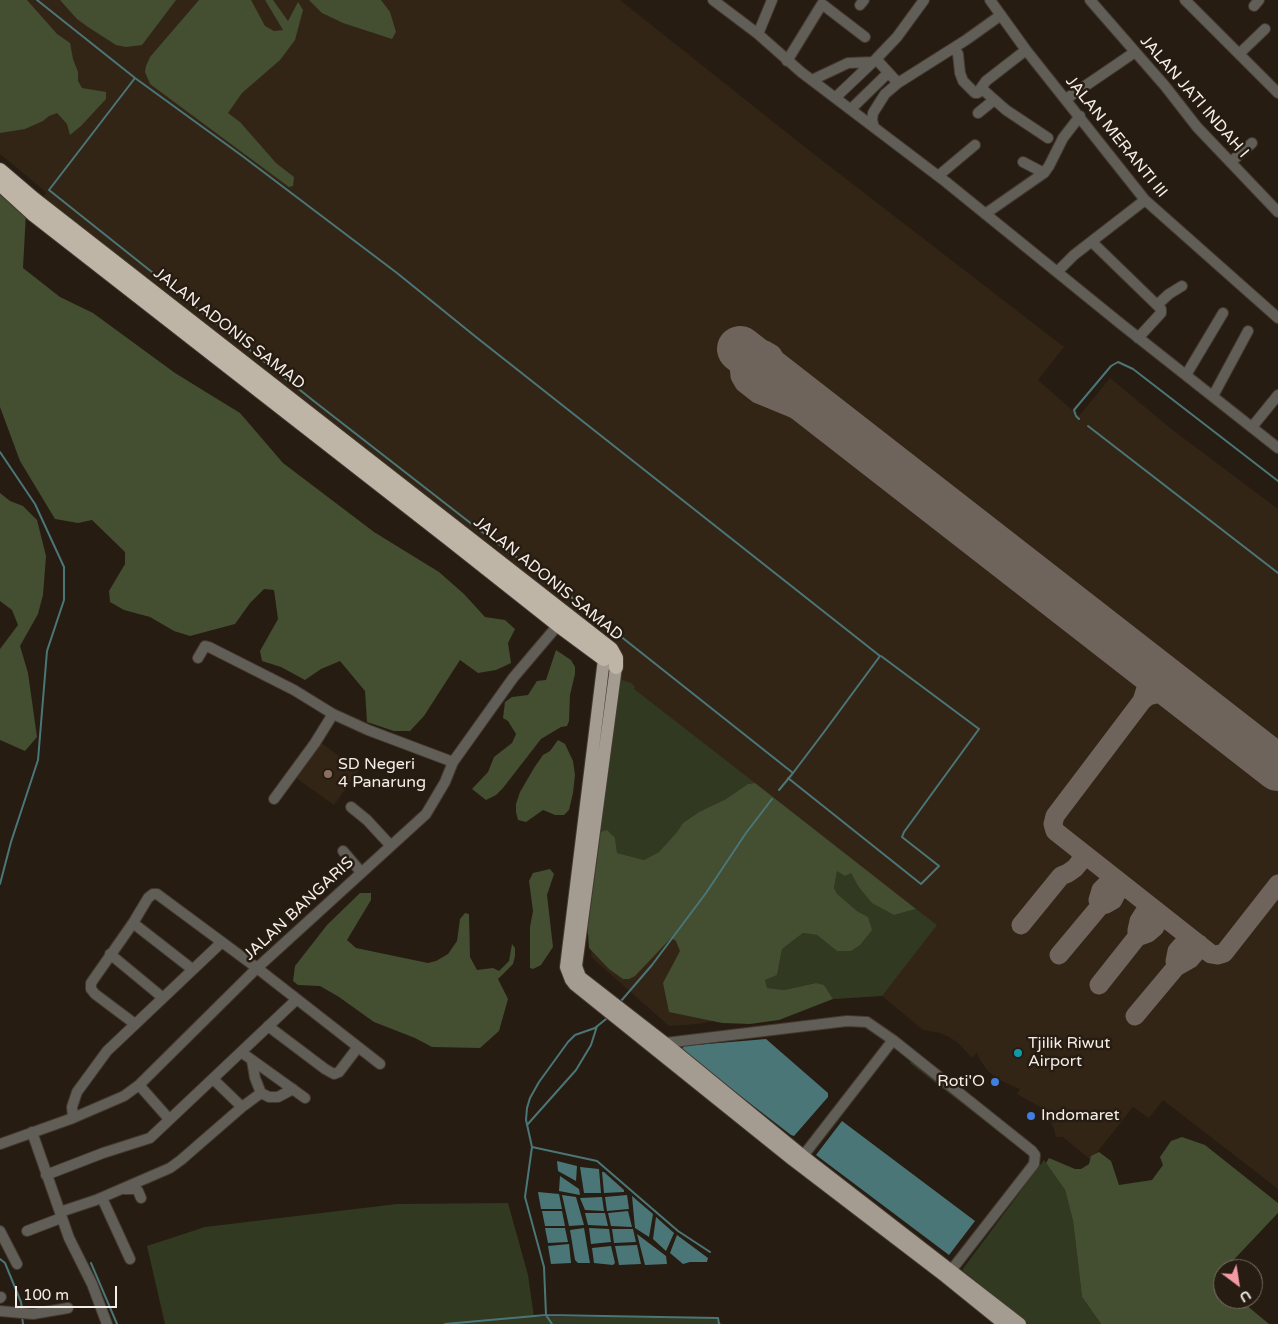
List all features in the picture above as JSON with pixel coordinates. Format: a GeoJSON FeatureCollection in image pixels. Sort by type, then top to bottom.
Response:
{"type":"FeatureCollection","features":[{"type":"Feature","properties":{"kind":"highway","name":"JALAN ADONIS SAMAD"},"geometry":{"type":"LineString","coordinates":[[0,170],[452,533],[558,625],[604,659]]}},
{"type":"Feature","properties":{"kind":"highway","name":"JALAN ADONIS SAMAD"},"geometry":{"type":"LineString","coordinates":[[0,184],[34,215],[452,533],[611,649],[616,658],[616,666]]}},
{"type":"Feature","properties":{"kind":"main road","name":"JALAN ADONIS SAMAD"},"geometry":{"type":"LineString","coordinates":[[604,659],[616,666]]}},
{"type":"Feature","properties":{"kind":"main road"},"geometry":{"type":"LineString","coordinates":[[604,659],[566,967],[567,974],[574,984],[612,1008]]}},
{"type":"Feature","properties":{"kind":"main road"},"geometry":{"type":"LineString","coordinates":[[616,666],[576,966],[580,977],[623,1017],[803,1156],[949,1274],[1004,1324]]}},
{"type":"Feature","properties":{"kind":"main road"},"geometry":{"type":"LineString","coordinates":[[661,1047],[797,1163],[1020,1324]]}},
{"type":"Feature","properties":{"kind":"street"},"geometry":{"type":"LineString","coordinates":[[713,0],[758,34],[787,61],[938,176],[1138,338],[1278,448]]}},
{"type":"Feature","properties":{"kind":"street"},"geometry":{"type":"LineString","coordinates":[[758,34],[772,0]]}},
{"type":"Feature","properties":{"kind":"street"},"geometry":{"type":"LineString","coordinates":[[836,97],[897,37],[924,0]]}},
{"type":"Feature","properties":{"kind":"street","name":"JALAN MERANTI III"},"geometry":{"type":"LineString","coordinates":[[990,0],[1026,50],[1145,200],[1278,318]]}},
{"type":"Feature","properties":{"kind":"street","name":"JALAN JATI INDAH I"},"geometry":{"type":"LineString","coordinates":[[1090,0],[1165,86],[1197,127],[1278,212]]}},
{"type":"Feature","properties":{"kind":"street"},"geometry":{"type":"LineString","coordinates":[[1185,0],[1278,93]]}},
{"type":"Feature","properties":{"kind":"street"},"geometry":{"type":"LineString","coordinates":[[787,61],[823,2],[865,37]]}},
{"type":"Feature","properties":{"kind":"street"},"geometry":{"type":"LineString","coordinates":[[874,127],[873,113],[885,94],[898,83],[954,48],[1001,15]]}},
{"type":"Feature","properties":{"kind":"street"},"geometry":{"type":"LineString","coordinates":[[1239,54],[1266,29]]}},
{"type":"Feature","properties":{"kind":"street"},"geometry":{"type":"LineString","coordinates":[[954,48],[958,54],[963,81],[974,93],[978,93],[990,78],[1026,50]]}},
{"type":"Feature","properties":{"kind":"street"},"geometry":{"type":"LineString","coordinates":[[1066,99],[1135,52]]}},
{"type":"Feature","properties":{"kind":"street"},"geometry":{"type":"LineString","coordinates":[[812,80],[848,63],[874,61],[898,83]]}},
{"type":"Feature","properties":{"kind":"street"},"geometry":{"type":"LineString","coordinates":[[851,109],[888,73]]}},
{"type":"Feature","properties":{"kind":"street"},"geometry":{"type":"LineString","coordinates":[[981,88],[1006,110],[1048,138]]}},
{"type":"Feature","properties":{"kind":"street"},"geometry":{"type":"LineString","coordinates":[[978,114],[994,100]]}},
{"type":"Feature","properties":{"kind":"street"},"geometry":{"type":"LineString","coordinates":[[985,214],[1044,173],[1063,138],[1080,116]]}},
{"type":"Feature","properties":{"kind":"street"},"geometry":{"type":"LineString","coordinates":[[1231,162],[1252,144]]}},
{"type":"Feature","properties":{"kind":"street"},"geometry":{"type":"LineString","coordinates":[[938,176],[975,145]]}},
{"type":"Feature","properties":{"kind":"street"},"geometry":{"type":"LineString","coordinates":[[1023,162],[1044,173]]}},
{"type":"Feature","properties":{"kind":"street"},"geometry":{"type":"LineString","coordinates":[[1058,272],[1074,255],[1145,200]]}},
{"type":"Feature","properties":{"kind":"street"},"geometry":{"type":"LineString","coordinates":[[1092,242],[1160,308],[1161,313],[1138,338]]}},
{"type":"Feature","properties":{"kind":"street"},"geometry":{"type":"LineString","coordinates":[[1157,305],[1168,294],[1182,286]]}},
{"type":"Feature","properties":{"kind":"street"},"geometry":{"type":"LineString","coordinates":[[1186,376],[1223,313]]}},
{"type":"Feature","properties":{"kind":"street"},"geometry":{"type":"LineString","coordinates":[[1213,396],[1248,331]]}},
{"type":"Feature","properties":{"kind":"street"},"geometry":{"type":"LineString","coordinates":[[1252,427],[1278,395]]}},
{"type":"Feature","properties":{"kind":"street","name":"JALAN BANGARIS"},"geometry":{"type":"LineString","coordinates":[[0,1144],[73,1118],[124,1096],[139,1085],[257,968],[429,810],[445,782],[453,762],[513,678],[558,625]]}},
{"type":"Feature","properties":{"kind":"street"},"geometry":{"type":"LineString","coordinates":[[198,658],[204,646],[209,647],[294,690],[333,714],[368,730],[453,762]]}},
{"type":"Feature","properties":{"kind":"street"},"geometry":{"type":"LineString","coordinates":[[274,799],[315,744],[333,714]]}},
{"type":"Feature","properties":{"kind":"street"},"geometry":{"type":"LineString","coordinates":[[351,807],[367,820],[391,846]]}},
{"type":"Feature","properties":{"kind":"street"},"geometry":{"type":"LineString","coordinates":[[343,851],[361,872]]}},
{"type":"Feature","properties":{"kind":"street"},"geometry":{"type":"LineString","coordinates":[[135,1024],[95,994],[91,989],[91,982],[133,923],[148,898],[157,894],[257,968],[380,1064]]}},
{"type":"Feature","properties":{"kind":"street"},"geometry":{"type":"LineString","coordinates":[[133,923],[192,969]]}},
{"type":"Feature","properties":{"kind":"street"},"geometry":{"type":"LineString","coordinates":[[73,1118],[72,1107],[74,1098],[85,1079],[107,1051],[222,942]]}},
{"type":"Feature","properties":{"kind":"street"},"geometry":{"type":"LineString","coordinates":[[110,954],[162,997]]}},
{"type":"Feature","properties":{"kind":"street"},"geometry":{"type":"LineString","coordinates":[[46,1175],[103,1153],[143,1141],[154,1134],[296,1000]]}},
{"type":"Feature","properties":{"kind":"street"},"geometry":{"type":"LineString","coordinates":[[661,1047],[861,1021],[873,1025],[893,1040],[1035,1155],[1034,1164],[949,1274]]}},
{"type":"Feature","properties":{"kind":"street"},"geometry":{"type":"LineString","coordinates":[[268,1026],[334,1074],[339,1072],[358,1047]]}},
{"type":"Feature","properties":{"kind":"street"},"geometry":{"type":"LineString","coordinates":[[803,1156],[893,1040]]}},
{"type":"Feature","properties":{"kind":"street"},"geometry":{"type":"LineString","coordinates":[[241,1052],[305,1098]]}},
{"type":"Feature","properties":{"kind":"street"},"geometry":{"type":"LineString","coordinates":[[252,1061],[261,1093],[265,1096],[274,1098],[284,1095],[293,1089]]}},
{"type":"Feature","properties":{"kind":"street"},"geometry":{"type":"LineString","coordinates":[[213,1079],[242,1108]]}},
{"type":"Feature","properties":{"kind":"street"},"geometry":{"type":"LineString","coordinates":[[139,1085],[169,1120]]}},
{"type":"Feature","properties":{"kind":"street"},"geometry":{"type":"LineString","coordinates":[[27,1231],[176,1165],[261,1093]]}},
{"type":"Feature","properties":{"kind":"street"},"geometry":{"type":"LineString","coordinates":[[32,1132],[60,1215],[69,1238],[92,1284],[107,1324]]}},
{"type":"Feature","properties":{"kind":"street"},"geometry":{"type":"LineString","coordinates":[[122,1189],[136,1190],[140,1198]]}},
{"type":"Feature","properties":{"kind":"street"},"geometry":{"type":"LineString","coordinates":[[102,1198],[130,1259]]}},
{"type":"Feature","properties":{"kind":"street"},"geometry":{"type":"LineString","coordinates":[[0,1231],[17,1264]]}},
{"type":"Feature","properties":{"kind":"street"},"geometry":{"type":"LineString","coordinates":[[0,1311],[22,1313],[48,1312],[68,1308]]}},
{"type":"Feature","properties":{"kind":"shaded area","name":"Tjilik Riwut Airport"},"geometry":{"type":"Polygon","coordinates":[[[0,0],[620,0],[806,148],[1064,347],[1038,380],[1079,416],[1110,378],[1170,428],[1278,509],[1278,1189],[1163,1100],[1149,1118],[1133,1107],[1091,1160],[1063,1137],[1056,1137],[1049,1118],[1040,1107],[1017,1094],[1020,1089],[997,1079],[987,1070],[977,1052],[972,1058],[958,1043],[949,1037],[940,1033],[923,1030],[882,996],[833,999],[697,1024],[669,1026],[591,957],[595,910],[588,904],[618,649],[42,200],[46,192],[0,154],[0,0]]]}},
{"type":"Feature","properties":{"kind":"shaded area","name":"SD Negeri 4 Panarung"},"geometry":{"type":"Polygon","coordinates":[[[321,743],[359,770],[334,805],[296,778],[321,743]]]}},
{"type":"Feature","properties":{"kind":"green space"},"geometry":{"type":"Polygon","coordinates":[[[0,0],[27,0],[57,34],[70,43],[78,72],[78,81],[82,88],[106,92],[106,99],[70,135],[67,124],[57,113],[25,129],[0,133],[0,0]]]}},
{"type":"Feature","properties":{"kind":"green space"},"geometry":{"type":"Polygon","coordinates":[[[60,0],[176,0],[142,45],[126,47],[116,45],[88,27],[77,19],[60,0]]]}},
{"type":"Feature","properties":{"kind":"green space"},"geometry":{"type":"Polygon","coordinates":[[[199,0],[251,0],[265,26],[274,31],[283,30],[265,0],[273,0],[288,21],[298,2],[303,10],[295,40],[280,60],[242,93],[228,113],[240,122],[276,163],[294,177],[293,186],[289,187],[150,84],[145,72],[150,57],[199,0]]]}},
{"type":"Feature","properties":{"kind":"green space"},"geometry":{"type":"Polygon","coordinates":[[[309,0],[381,0],[390,12],[396,32],[392,39],[343,23],[322,13],[309,0]]]}},
{"type":"Feature","properties":{"kind":"green space"},"geometry":{"type":"Polygon","coordinates":[[[0,191],[26,213],[23,268],[60,297],[93,313],[175,373],[240,413],[283,463],[374,532],[439,572],[464,594],[485,617],[505,620],[515,629],[508,643],[511,663],[496,670],[478,673],[460,660],[424,716],[410,731],[394,731],[367,722],[365,691],[340,661],[321,669],[305,680],[281,667],[262,661],[260,651],[278,619],[274,590],[264,589],[250,603],[235,624],[190,636],[174,631],[150,617],[124,610],[110,602],[109,591],[125,564],[125,552],[92,520],[78,523],[55,519],[20,461],[0,407],[0,191]]]}},
{"type":"Feature","properties":{"kind":"green space"},"geometry":{"type":"Polygon","coordinates":[[[0,493],[10,501],[23,506],[37,520],[46,556],[43,595],[38,614],[20,646],[28,673],[37,737],[25,751],[0,740],[0,649],[18,625],[12,610],[0,601],[0,493]]]}},
{"type":"Feature","properties":{"kind":"green space"},"geometry":{"type":"Polygon","coordinates":[[[556,650],[571,660],[575,667],[567,726],[561,727],[541,739],[503,788],[496,795],[486,800],[472,789],[488,772],[494,757],[512,743],[516,734],[508,721],[503,718],[505,702],[512,697],[528,695],[537,681],[546,680],[556,650]]]}},
{"type":"Feature","properties":{"kind":"green space"},"geometry":{"type":"Polygon","coordinates":[[[622,680],[631,683],[635,687],[634,689],[755,783],[748,784],[726,799],[699,812],[683,823],[659,852],[644,860],[617,853],[615,838],[597,833],[618,683],[622,680]]]}},
{"type":"Feature","properties":{"kind":"green space"},"geometry":{"type":"Polygon","coordinates":[[[558,740],[565,744],[573,761],[575,775],[569,810],[564,815],[555,815],[543,810],[526,822],[518,820],[516,804],[520,792],[543,755],[550,751],[558,740]]]}},
{"type":"Feature","properties":{"kind":"green space"},"geometry":{"type":"Polygon","coordinates":[[[755,783],[916,909],[894,915],[872,903],[858,886],[851,873],[845,876],[837,871],[834,888],[837,894],[857,911],[868,917],[872,930],[860,945],[851,951],[837,951],[817,935],[803,933],[782,949],[777,975],[765,980],[767,988],[784,990],[816,983],[824,985],[833,999],[779,1020],[750,1024],[722,1023],[669,1012],[663,983],[680,951],[676,941],[671,938],[635,976],[629,979],[623,979],[609,969],[589,948],[587,920],[594,882],[597,833],[607,830],[615,838],[617,853],[644,860],[659,852],[683,823],[699,812],[726,799],[748,784],[755,783]]]}},
{"type":"Feature","properties":{"kind":"green space"},"geometry":{"type":"Polygon","coordinates":[[[550,869],[554,874],[547,895],[553,947],[541,965],[533,969],[530,968],[530,927],[533,911],[529,881],[533,873],[550,869]]]}},
{"type":"Feature","properties":{"kind":"green space"},"geometry":{"type":"Polygon","coordinates":[[[837,871],[851,873],[858,886],[894,915],[916,909],[937,925],[882,996],[833,999],[824,985],[815,983],[784,990],[766,988],[765,979],[777,975],[782,949],[803,933],[817,935],[837,951],[850,951],[860,945],[868,917],[837,895],[834,888],[837,871]]]}},
{"type":"Feature","properties":{"kind":"green space"},"geometry":{"type":"Polygon","coordinates":[[[360,893],[371,893],[371,900],[347,940],[356,948],[428,963],[436,961],[448,954],[457,941],[460,919],[465,913],[469,914],[470,957],[477,970],[493,968],[499,971],[509,961],[512,944],[515,948],[513,964],[498,979],[508,999],[499,1031],[480,1048],[432,1047],[415,1038],[374,1022],[320,986],[298,985],[293,981],[295,966],[327,925],[360,893]]]}},
{"type":"Feature","properties":{"kind":"green space"},"geometry":{"type":"Polygon","coordinates":[[[913,1059],[1031,1157],[910,1063],[913,1059]]]}},
{"type":"Feature","properties":{"kind":"green space"},"geometry":{"type":"Polygon","coordinates":[[[1182,1137],[1205,1145],[1278,1203],[1278,1213],[1234,1259],[1213,1259],[1213,1309],[1251,1309],[1269,1324],[1101,1324],[1082,1297],[1073,1221],[1065,1190],[1046,1163],[1049,1158],[1075,1169],[1081,1169],[1089,1164],[1091,1156],[1099,1152],[1111,1161],[1119,1185],[1152,1180],[1163,1165],[1160,1157],[1171,1141],[1182,1137]]]}},
{"type":"Feature","properties":{"kind":"green space"},"geometry":{"type":"Polygon","coordinates":[[[1044,1160],[1065,1190],[1073,1221],[1082,1297],[1101,1324],[1028,1324],[962,1270],[1044,1160]]]}},
{"type":"Feature","properties":{"kind":"green space"},"geometry":{"type":"Polygon","coordinates":[[[508,1203],[528,1275],[534,1317],[714,1317],[722,1324],[165,1324],[147,1246],[205,1227],[397,1204],[508,1203]]]}},
{"type":"Feature","properties":{"kind":"water"},"geometry":{"type":"Polygon","coordinates":[[[766,1039],[828,1093],[828,1097],[794,1136],[681,1050],[684,1046],[766,1039]]]}},
{"type":"Feature","properties":{"kind":"water"},"geometry":{"type":"Polygon","coordinates":[[[842,1121],[975,1221],[949,1255],[816,1155],[842,1121]]]}},
{"type":"Feature","properties":{"kind":"water"},"geometry":{"type":"Polygon","coordinates":[[[557,1161],[577,1166],[576,1181],[558,1171],[557,1161]]]}},
{"type":"Feature","properties":{"kind":"water"},"geometry":{"type":"Polygon","coordinates":[[[580,1167],[599,1169],[601,1193],[584,1193],[580,1167]]]}},
{"type":"Feature","properties":{"kind":"water"},"geometry":{"type":"Polygon","coordinates":[[[602,1172],[624,1190],[624,1192],[604,1193],[602,1172]]]}},
{"type":"Feature","properties":{"kind":"water"},"geometry":{"type":"Polygon","coordinates":[[[560,1176],[579,1189],[580,1195],[559,1191],[560,1176]]]}},
{"type":"Feature","properties":{"kind":"water"},"geometry":{"type":"Polygon","coordinates":[[[538,1192],[559,1194],[562,1209],[541,1209],[538,1192]]]}},
{"type":"Feature","properties":{"kind":"water"},"geometry":{"type":"Polygon","coordinates":[[[562,1195],[576,1197],[584,1225],[569,1226],[562,1195]]]}},
{"type":"Feature","properties":{"kind":"water"},"geometry":{"type":"Polygon","coordinates":[[[627,1195],[629,1209],[607,1211],[605,1197],[627,1195]]]}},
{"type":"Feature","properties":{"kind":"water"},"geometry":{"type":"Polygon","coordinates":[[[632,1196],[653,1214],[649,1237],[635,1228],[632,1196]]]}},
{"type":"Feature","properties":{"kind":"water"},"geometry":{"type":"Polygon","coordinates":[[[602,1197],[604,1211],[585,1210],[580,1198],[602,1197]]]}},
{"type":"Feature","properties":{"kind":"water"},"geometry":{"type":"Polygon","coordinates":[[[542,1211],[562,1211],[565,1226],[545,1226],[542,1211]]]}},
{"type":"Feature","properties":{"kind":"water"},"geometry":{"type":"Polygon","coordinates":[[[628,1211],[632,1227],[611,1226],[608,1213],[628,1211]]]}},
{"type":"Feature","properties":{"kind":"water"},"geometry":{"type":"Polygon","coordinates":[[[585,1213],[605,1213],[608,1226],[588,1225],[585,1213]]]}},
{"type":"Feature","properties":{"kind":"water"},"geometry":{"type":"Polygon","coordinates":[[[656,1217],[674,1233],[666,1251],[653,1239],[656,1217]]]}},
{"type":"Feature","properties":{"kind":"water"},"geometry":{"type":"Polygon","coordinates":[[[545,1228],[565,1228],[568,1242],[548,1243],[545,1228]]]}},
{"type":"Feature","properties":{"kind":"water"},"geometry":{"type":"Polygon","coordinates":[[[584,1228],[590,1263],[578,1263],[575,1260],[570,1230],[584,1228]]]}},
{"type":"Feature","properties":{"kind":"water"},"geometry":{"type":"Polygon","coordinates":[[[589,1228],[609,1229],[611,1242],[591,1244],[589,1228]]]}},
{"type":"Feature","properties":{"kind":"water"},"geometry":{"type":"Polygon","coordinates":[[[612,1229],[633,1229],[636,1242],[614,1243],[612,1229]]]}},
{"type":"Feature","properties":{"kind":"water"},"geometry":{"type":"Polygon","coordinates":[[[637,1234],[666,1256],[667,1264],[645,1265],[637,1234]]]}},
{"type":"Feature","properties":{"kind":"water"},"geometry":{"type":"Polygon","coordinates":[[[677,1235],[708,1258],[707,1262],[683,1264],[670,1253],[677,1235]]]}},
{"type":"Feature","properties":{"kind":"water"},"geometry":{"type":"Polygon","coordinates":[[[569,1244],[571,1263],[551,1264],[548,1246],[569,1244]]]}},
{"type":"Feature","properties":{"kind":"water"},"geometry":{"type":"Polygon","coordinates":[[[637,1245],[641,1264],[619,1265],[615,1246],[637,1245]]]}},
{"type":"Feature","properties":{"kind":"water"},"geometry":{"type":"Polygon","coordinates":[[[611,1246],[615,1263],[613,1265],[594,1263],[592,1248],[611,1246]]]}},
{"type":"Feature","properties":{"kind":"waterway"},"geometry":{"type":"LineString","coordinates":[[37,0],[135,78]]}},
{"type":"Feature","properties":{"kind":"waterway"},"geometry":{"type":"LineString","coordinates":[[779,790],[793,773],[824,732],[880,656],[397,273],[241,155],[135,78],[49,190],[315,402],[482,532],[566,593],[793,773]]}},
{"type":"Feature","properties":{"kind":"waterway"},"geometry":{"type":"LineString","coordinates":[[1079,419],[1074,410],[1111,366],[1118,362],[1133,369],[1278,481]]}},
{"type":"Feature","properties":{"kind":"waterway"},"geometry":{"type":"LineString","coordinates":[[1088,426],[1278,573]]}},
{"type":"Feature","properties":{"kind":"waterway"},"geometry":{"type":"LineString","coordinates":[[0,452],[35,504],[64,567],[64,600],[47,651],[38,760],[11,842],[0,884]]}},
{"type":"Feature","properties":{"kind":"waterway"},"geometry":{"type":"LineString","coordinates":[[788,778],[921,884],[939,866],[902,837],[979,729],[881,656]]}},
{"type":"Feature","properties":{"kind":"waterway"},"geometry":{"type":"LineString","coordinates":[[621,1001],[652,965],[706,893],[746,833],[772,799]]}},
{"type":"Feature","properties":{"kind":"waterway"},"geometry":{"type":"LineString","coordinates":[[552,1324],[546,1315],[544,1267],[525,1197],[532,1147],[526,1120],[527,1108],[539,1082],[568,1042],[575,1035],[595,1028],[606,1019]]}},
{"type":"Feature","properties":{"kind":"waterway"},"geometry":{"type":"LineString","coordinates":[[527,1125],[576,1070],[591,1045],[597,1026]]}},
{"type":"Feature","properties":{"kind":"waterway"},"geometry":{"type":"LineString","coordinates":[[532,1147],[597,1161],[678,1231],[710,1252]]}},
{"type":"Feature","properties":{"kind":"waterway"},"geometry":{"type":"LineString","coordinates":[[0,1259],[5,1263],[22,1309]]}},
{"type":"Feature","properties":{"kind":"waterway"},"geometry":{"type":"LineString","coordinates":[[91,1263],[117,1324]]}},
{"type":"Feature","properties":{"kind":"waterway"},"geometry":{"type":"LineString","coordinates":[[445,1324],[546,1315],[718,1318],[719,1324]]}},
{"type":"Feature","properties":{"kind":"waterway"},"geometry":{"type":"LineString","coordinates":[[22,1316],[23,1324]]}},
{"type":"Feature","properties":{"kind":"taxiway"},"geometry":{"type":"LineString","coordinates":[[775,376],[775,359],[772,354],[755,347],[746,351],[742,356],[739,365],[740,376],[744,383],[758,394],[843,429]]}},
{"type":"Feature","properties":{"kind":"taxiway"},"geometry":{"type":"LineString","coordinates":[[1135,656],[1145,671],[1147,685],[1142,701],[1055,816],[1053,824],[1055,831],[1211,954],[1224,953],[1278,884]]}},
{"type":"Feature","properties":{"kind":"taxiway"},"geometry":{"type":"LineString","coordinates":[[1142,701],[1148,696],[1171,690],[1191,700]]}},
{"type":"Feature","properties":{"kind":"taxiway"},"geometry":{"type":"LineString","coordinates":[[1255,750],[1278,768]]}},
{"type":"Feature","properties":{"kind":"taxiway"},"geometry":{"type":"LineString","coordinates":[[1021,925],[1061,876],[1075,868],[1080,862],[1082,853]]}},
{"type":"Feature","properties":{"kind":"taxiway"},"geometry":{"type":"LineString","coordinates":[[1100,906],[1098,900],[1101,890],[1108,883],[1116,879]]}},
{"type":"Feature","properties":{"kind":"taxiway"},"geometry":{"type":"LineString","coordinates":[[1059,955],[1100,906],[1113,900],[1121,884]]}},
{"type":"Feature","properties":{"kind":"taxiway"},"geometry":{"type":"LineString","coordinates":[[1137,937],[1139,921],[1144,913],[1154,909]]}},
{"type":"Feature","properties":{"kind":"taxiway"},"geometry":{"type":"LineString","coordinates":[[1099,985],[1137,937],[1148,933],[1155,927],[1159,913]]}},
{"type":"Feature","properties":{"kind":"taxiway"},"geometry":{"type":"LineString","coordinates":[[1176,967],[1177,951],[1185,942],[1192,939]]}},
{"type":"Feature","properties":{"kind":"taxiway"},"geometry":{"type":"LineString","coordinates":[[1135,1016],[1176,967],[1190,959],[1196,952],[1199,944]]}},
{"type":"Feature","properties":{"kind":"runway"},"geometry":{"type":"LineString","coordinates":[[740,349],[1278,768]]}},
{"type":"Feature","properties":{"kind":"place","name":"SD Negeri 4 Panarung"},"geometry":{"type":"Point","coordinates":[328,774]}},
{"type":"Feature","properties":{"kind":"place","name":"Tjilik Riwut Airport"},"geometry":{"type":"Point","coordinates":[1018,1053]}},
{"type":"Feature","properties":{"kind":"place","name":"Roti'O"},"geometry":{"type":"Point","coordinates":[995,1082]}},
{"type":"Feature","properties":{"kind":"place","name":"Indomaret"},"geometry":{"type":"Point","coordinates":[1031,1116]}}]}
